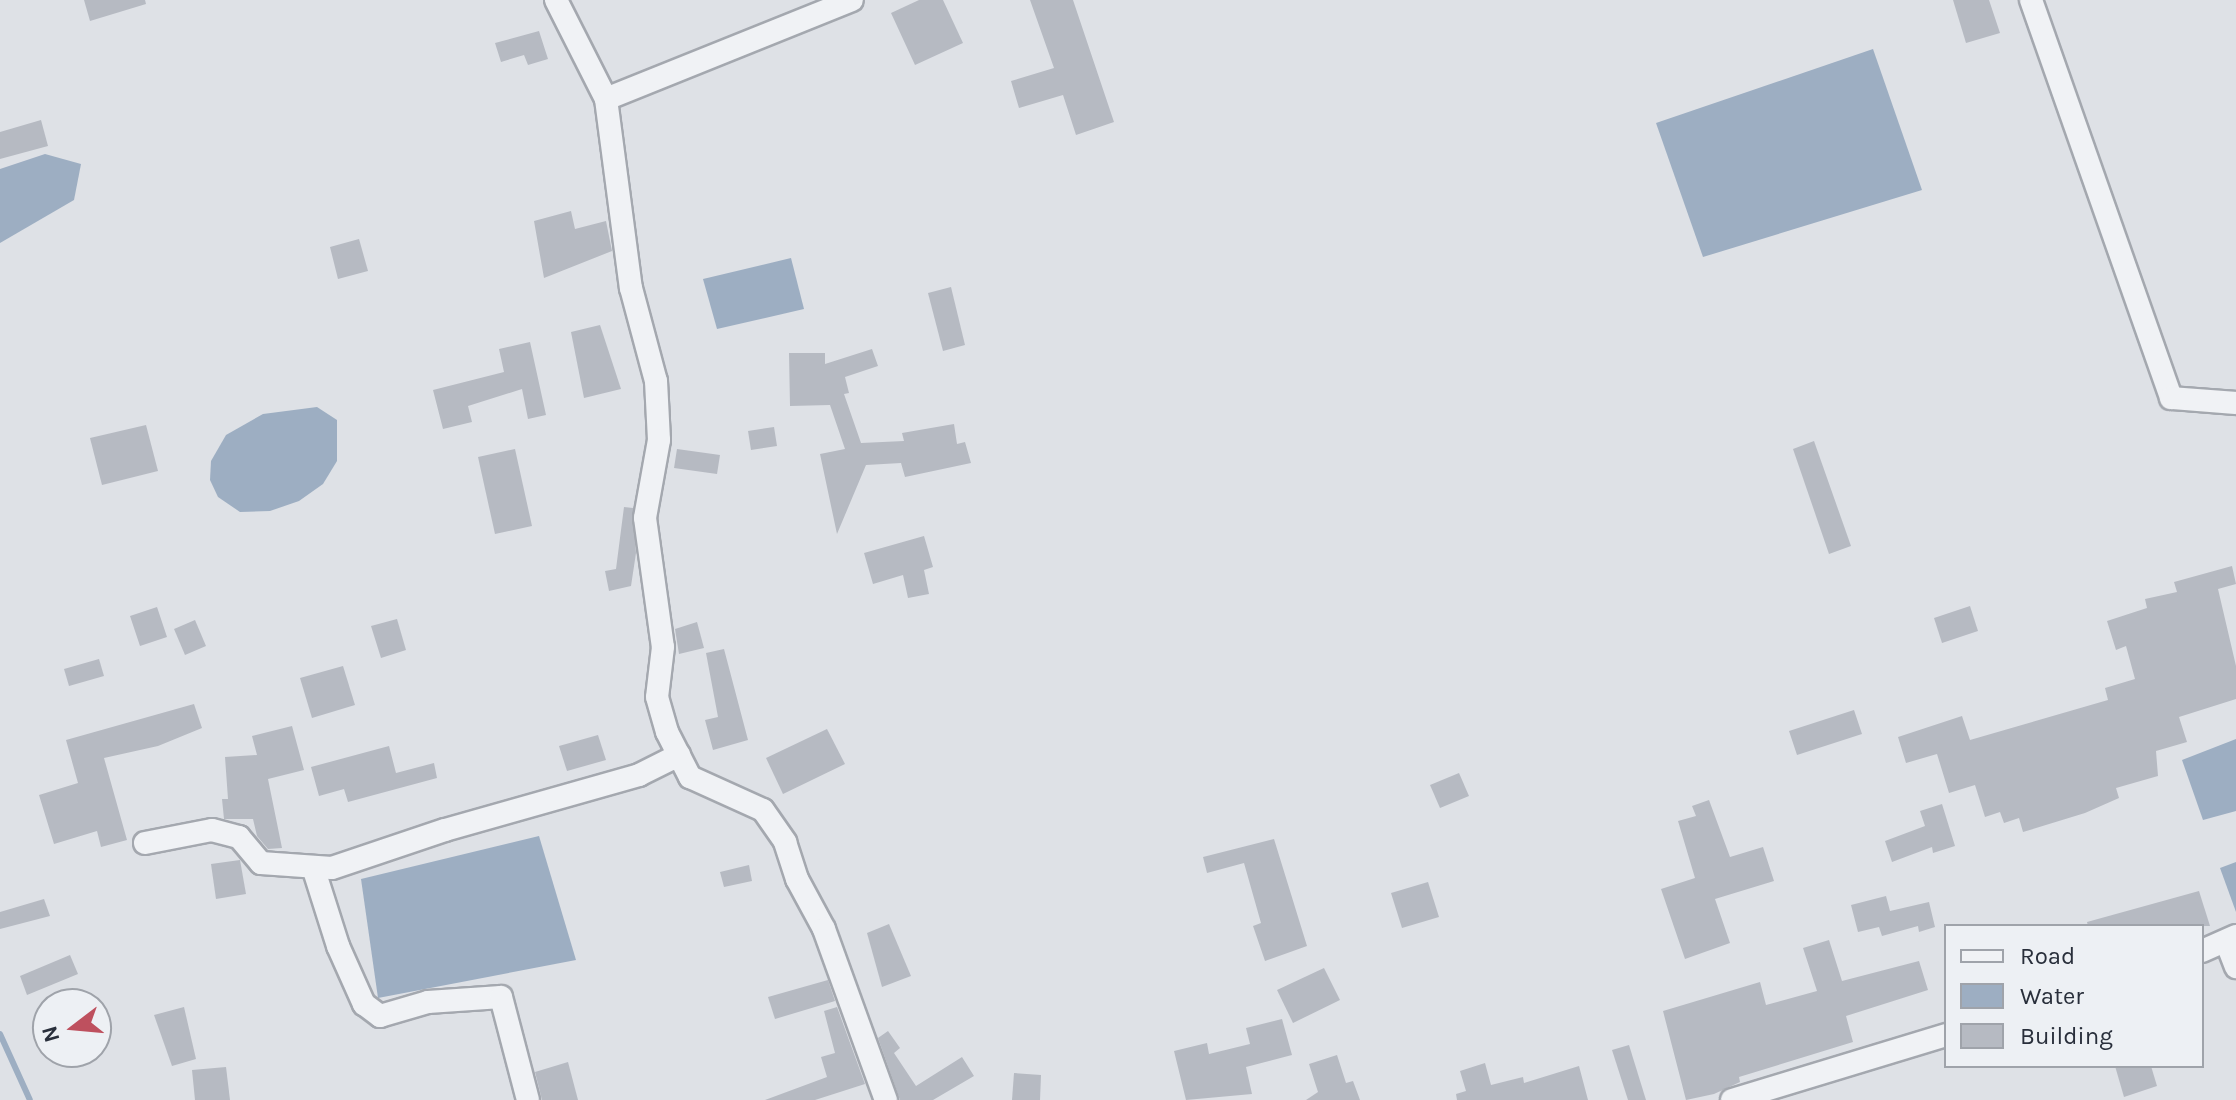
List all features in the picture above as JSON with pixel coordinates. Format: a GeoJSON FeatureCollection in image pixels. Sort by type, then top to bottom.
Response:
{"type":"FeatureCollection","features":[{"type":"Feature","properties":{"kind":"street"},"geometry":{"type":"LineString","coordinates":[[556,0],[606,99],[626,260],[656,381],[659,440],[645,518],[663,647],[657,697],[690,777],[763,810],[785,842],[797,879],[824,929],[886,1100]]}},
{"type":"Feature","properties":{"kind":"street"},"geometry":{"type":"LineString","coordinates":[[606,99],[852,0]]}},
{"type":"Feature","properties":{"kind":"street"},"geometry":{"type":"LineString","coordinates":[[2031,0],[2171,398],[2236,403]]}},
{"type":"Feature","properties":{"kind":"street"},"geometry":{"type":"LineString","coordinates":[[145,843],[212,830],[239,837],[261,863],[332,868],[445,830],[639,775],[679,755]]}},
{"type":"Feature","properties":{"kind":"street"},"geometry":{"type":"LineString","coordinates":[[313,867],[338,946],[364,1004],[380,1016],[428,1002],[501,997],[528,1100]]}},
{"type":"Feature","properties":{"kind":"street"},"geometry":{"type":"LineString","coordinates":[[2204,950],[2231,938],[2236,967]]}},
{"type":"Feature","properties":{"kind":"street"},"geometry":{"type":"LineString","coordinates":[[1732,1100],[1944,1036]]}},
{"type":"Feature","properties":{"kind":"water"},"geometry":{"type":"Polygon","coordinates":[[[1873,49],[1922,190],[1703,257],[1656,123],[1873,49]]]}},
{"type":"Feature","properties":{"kind":"water"},"geometry":{"type":"Polygon","coordinates":[[[45,154],[81,164],[74,200],[0,243],[0,169],[45,154]]]}},
{"type":"Feature","properties":{"kind":"water"},"geometry":{"type":"Polygon","coordinates":[[[791,258],[804,309],[717,329],[703,279],[791,258]]]}},
{"type":"Feature","properties":{"kind":"water"},"geometry":{"type":"Polygon","coordinates":[[[317,407],[337,420],[337,461],[323,484],[299,501],[270,511],[240,512],[218,497],[210,480],[211,461],[226,435],[263,414],[317,407]]]}},
{"type":"Feature","properties":{"kind":"water"},"geometry":{"type":"Polygon","coordinates":[[[2236,739],[2236,811],[2203,820],[2182,760],[2236,739]]]}},
{"type":"Feature","properties":{"kind":"water"},"geometry":{"type":"Polygon","coordinates":[[[539,836],[576,960],[378,998],[361,879],[539,836]]]}},
{"type":"Feature","properties":{"kind":"water"},"geometry":{"type":"Polygon","coordinates":[[[2236,862],[2236,912],[2220,868],[2236,862]]]}},
{"type":"Feature","properties":{"kind":"building"},"geometry":{"type":"Polygon","coordinates":[[[84,0],[145,0],[146,4],[90,21],[84,0]]]}},
{"type":"Feature","properties":{"kind":"building"},"geometry":{"type":"Polygon","coordinates":[[[919,0],[943,0],[963,43],[915,65],[891,13],[919,0]]]}},
{"type":"Feature","properties":{"kind":"building"},"geometry":{"type":"Polygon","coordinates":[[[1030,0],[1073,0],[1114,122],[1076,135],[1063,95],[1019,108],[1011,81],[1054,68],[1030,0]]]}},
{"type":"Feature","properties":{"kind":"building"},"geometry":{"type":"Polygon","coordinates":[[[1953,0],[1989,0],[2000,33],[1966,43],[1953,0]]]}},
{"type":"Feature","properties":{"kind":"building"},"geometry":{"type":"Polygon","coordinates":[[[539,31],[548,59],[528,65],[524,55],[501,62],[495,43],[539,31]]]}},
{"type":"Feature","properties":{"kind":"building"},"geometry":{"type":"Polygon","coordinates":[[[41,120],[48,146],[0,159],[0,132],[41,120]]]}},
{"type":"Feature","properties":{"kind":"building"},"geometry":{"type":"Polygon","coordinates":[[[571,211],[575,229],[606,221],[612,251],[544,278],[534,221],[571,211]]]}},
{"type":"Feature","properties":{"kind":"building"},"geometry":{"type":"Polygon","coordinates":[[[359,239],[368,271],[338,279],[330,247],[359,239]]]}},
{"type":"Feature","properties":{"kind":"building"},"geometry":{"type":"Polygon","coordinates":[[[951,287],[965,345],[943,351],[928,293],[951,287]]]}},
{"type":"Feature","properties":{"kind":"building"},"geometry":{"type":"Polygon","coordinates":[[[600,325],[621,389],[584,398],[571,332],[600,325]]]}},
{"type":"Feature","properties":{"kind":"building"},"geometry":{"type":"Polygon","coordinates":[[[530,342],[546,415],[528,419],[522,389],[468,406],[472,422],[443,429],[433,390],[504,372],[499,349],[530,342]]]}},
{"type":"Feature","properties":{"kind":"building"},"geometry":{"type":"Polygon","coordinates":[[[872,349],[878,366],[845,377],[849,393],[844,394],[861,443],[904,441],[902,433],[954,424],[957,444],[965,442],[971,463],[905,477],[901,463],[866,465],[837,534],[820,454],[845,449],[830,405],[790,406],[789,353],[825,353],[825,364],[872,349]]]}},
{"type":"Feature","properties":{"kind":"building"},"geometry":{"type":"Polygon","coordinates":[[[146,425],[158,471],[102,485],[90,438],[146,425]]]}},
{"type":"Feature","properties":{"kind":"building"},"geometry":{"type":"Polygon","coordinates":[[[774,427],[777,446],[751,450],[748,431],[774,427]]]}},
{"type":"Feature","properties":{"kind":"building"},"geometry":{"type":"Polygon","coordinates":[[[1814,441],[1851,546],[1829,554],[1793,449],[1814,441]]]}},
{"type":"Feature","properties":{"kind":"building"},"geometry":{"type":"Polygon","coordinates":[[[515,449],[532,526],[495,534],[478,457],[515,449]]]}},
{"type":"Feature","properties":{"kind":"building"},"geometry":{"type":"Polygon","coordinates":[[[677,449],[720,455],[717,474],[674,468],[677,449]]]}},
{"type":"Feature","properties":{"kind":"building"},"geometry":{"type":"Polygon","coordinates":[[[624,507],[633,508],[636,553],[631,586],[609,591],[605,571],[616,569],[624,507]]]}},
{"type":"Feature","properties":{"kind":"building"},"geometry":{"type":"Polygon","coordinates":[[[924,536],[933,567],[924,570],[929,594],[908,598],[903,575],[873,584],[864,553],[924,536]]]}},
{"type":"Feature","properties":{"kind":"building"},"geometry":{"type":"Polygon","coordinates":[[[2232,566],[2236,584],[2218,589],[2236,666],[2236,699],[2179,717],[2187,742],[2156,751],[2158,776],[2116,788],[2119,798],[2085,813],[2023,832],[2019,818],[2004,823],[2000,812],[1985,817],[1975,785],[1949,793],[1937,754],[1906,763],[1898,737],[1962,716],[1970,740],[2108,700],[2105,688],[2135,679],[2126,646],[2116,650],[2107,621],[2147,608],[2145,599],[2177,592],[2174,582],[2232,566]]]}},
{"type":"Feature","properties":{"kind":"building"},"geometry":{"type":"Polygon","coordinates":[[[1970,606],[1978,631],[1942,643],[1934,618],[1970,606]]]}},
{"type":"Feature","properties":{"kind":"building"},"geometry":{"type":"Polygon","coordinates":[[[157,607],[167,637],[140,646],[130,616],[157,607]]]}},
{"type":"Feature","properties":{"kind":"building"},"geometry":{"type":"Polygon","coordinates":[[[397,619],[406,650],[381,658],[371,626],[397,619]]]}},
{"type":"Feature","properties":{"kind":"building"},"geometry":{"type":"Polygon","coordinates":[[[195,620],[206,646],[185,655],[174,629],[195,620]]]}},
{"type":"Feature","properties":{"kind":"building"},"geometry":{"type":"Polygon","coordinates":[[[697,622],[704,648],[679,654],[675,629],[697,622]]]}},
{"type":"Feature","properties":{"kind":"building"},"geometry":{"type":"Polygon","coordinates":[[[724,649],[748,740],[713,750],[705,720],[718,717],[706,653],[724,649]]]}},
{"type":"Feature","properties":{"kind":"building"},"geometry":{"type":"Polygon","coordinates":[[[99,659],[104,676],[69,686],[64,669],[99,659]]]}},
{"type":"Feature","properties":{"kind":"building"},"geometry":{"type":"Polygon","coordinates":[[[343,666],[355,705],[312,718],[300,678],[343,666]]]}},
{"type":"Feature","properties":{"kind":"building"},"geometry":{"type":"Polygon","coordinates":[[[194,704],[202,728],[158,746],[104,758],[127,840],[101,847],[97,831],[54,844],[39,795],[78,783],[66,740],[194,704]]]}},
{"type":"Feature","properties":{"kind":"building"},"geometry":{"type":"Polygon","coordinates":[[[1854,710],[1862,734],[1797,755],[1789,731],[1854,710]]]}},
{"type":"Feature","properties":{"kind":"building"},"geometry":{"type":"Polygon","coordinates":[[[292,726],[304,770],[268,779],[282,848],[268,849],[257,836],[253,819],[224,819],[222,799],[228,799],[225,757],[257,755],[252,736],[292,726]]]}},
{"type":"Feature","properties":{"kind":"building"},"geometry":{"type":"Polygon","coordinates":[[[827,729],[845,764],[783,794],[766,758],[827,729]]]}},
{"type":"Feature","properties":{"kind":"building"},"geometry":{"type":"Polygon","coordinates":[[[598,735],[606,760],[567,771],[559,746],[598,735]]]}},
{"type":"Feature","properties":{"kind":"building"},"geometry":{"type":"Polygon","coordinates":[[[389,746],[396,773],[434,763],[437,778],[348,802],[344,789],[319,796],[311,767],[389,746]]]}},
{"type":"Feature","properties":{"kind":"building"},"geometry":{"type":"Polygon","coordinates":[[[1459,773],[1469,796],[1440,808],[1430,785],[1459,773]]]}},
{"type":"Feature","properties":{"kind":"building"},"geometry":{"type":"Polygon","coordinates":[[[1709,800],[1730,857],[1763,847],[1774,881],[1715,899],[1730,943],[1685,959],[1661,889],[1695,878],[1678,821],[1696,816],[1692,806],[1709,800]]]}},
{"type":"Feature","properties":{"kind":"building"},"geometry":{"type":"Polygon","coordinates":[[[1942,804],[1955,846],[1933,853],[1932,847],[1892,862],[1885,841],[1925,826],[1920,811],[1942,804]]]}},
{"type":"Feature","properties":{"kind":"building"},"geometry":{"type":"Polygon","coordinates":[[[1274,839],[1307,946],[1265,961],[1253,926],[1261,923],[1244,863],[1207,873],[1203,857],[1274,839]]]}},
{"type":"Feature","properties":{"kind":"building"},"geometry":{"type":"Polygon","coordinates":[[[240,860],[246,894],[216,899],[211,864],[240,860]]]}},
{"type":"Feature","properties":{"kind":"building"},"geometry":{"type":"Polygon","coordinates":[[[749,865],[752,881],[724,887],[720,872],[749,865]]]}},
{"type":"Feature","properties":{"kind":"building"},"geometry":{"type":"Polygon","coordinates":[[[1428,882],[1439,917],[1402,928],[1391,893],[1428,882]]]}},
{"type":"Feature","properties":{"kind":"building"},"geometry":{"type":"Polygon","coordinates":[[[2199,891],[2210,926],[2088,924],[2199,891]]]}},
{"type":"Feature","properties":{"kind":"building"},"geometry":{"type":"Polygon","coordinates":[[[1886,896],[1890,911],[1929,902],[1935,927],[1919,932],[1918,926],[1882,936],[1879,927],[1858,932],[1851,905],[1886,896]]]}},
{"type":"Feature","properties":{"kind":"building"},"geometry":{"type":"Polygon","coordinates":[[[44,899],[50,916],[0,929],[0,912],[44,899]]]}},
{"type":"Feature","properties":{"kind":"building"},"geometry":{"type":"Polygon","coordinates":[[[889,924],[911,976],[882,987],[867,933],[889,924]]]}},
{"type":"Feature","properties":{"kind":"building"},"geometry":{"type":"Polygon","coordinates":[[[1829,940],[1842,981],[1919,961],[1928,990],[1846,1016],[1853,1042],[1739,1077],[1740,1082],[1714,1094],[1686,1100],[1663,1011],[1760,982],[1766,1005],[1817,991],[1803,948],[1829,940]]]}},
{"type":"Feature","properties":{"kind":"building"},"geometry":{"type":"Polygon","coordinates":[[[70,955],[78,974],[44,988],[32,988],[32,993],[27,995],[20,976],[70,955]]]}},
{"type":"Feature","properties":{"kind":"building"},"geometry":{"type":"Polygon","coordinates":[[[1324,968],[1340,1000],[1293,1023],[1277,990],[1324,968]]]}},
{"type":"Feature","properties":{"kind":"building"},"geometry":{"type":"Polygon","coordinates":[[[828,980],[835,1001],[775,1019],[768,997],[828,980]]]}},
{"type":"Feature","properties":{"kind":"building"},"geometry":{"type":"Polygon","coordinates":[[[184,1007],[196,1059],[172,1066],[154,1015],[184,1007]]]}},
{"type":"Feature","properties":{"kind":"building"},"geometry":{"type":"Polygon","coordinates":[[[837,1007],[865,1084],[815,1100],[765,1100],[827,1077],[821,1057],[835,1053],[824,1011],[837,1007]]]}},
{"type":"Feature","properties":{"kind":"building"},"geometry":{"type":"Polygon","coordinates":[[[1282,1019],[1292,1055],[1246,1067],[1252,1094],[1186,1100],[1174,1051],[1207,1043],[1209,1054],[1250,1044],[1246,1028],[1282,1019]]]}},
{"type":"Feature","properties":{"kind":"building"},"geometry":{"type":"Polygon","coordinates":[[[888,1031],[900,1048],[894,1053],[916,1086],[962,1057],[974,1076],[933,1100],[900,1100],[878,1038],[888,1031]]]}},
{"type":"Feature","properties":{"kind":"building"},"geometry":{"type":"Polygon","coordinates":[[[1629,1045],[1646,1100],[1628,1100],[1612,1050],[1629,1045]]]}},
{"type":"Feature","properties":{"kind":"building"},"geometry":{"type":"Polygon","coordinates":[[[1337,1055],[1346,1083],[1353,1081],[1360,1100],[1306,1100],[1318,1092],[1309,1064],[1337,1055]]]}},
{"type":"Feature","properties":{"kind":"building"},"geometry":{"type":"Polygon","coordinates":[[[568,1062],[578,1100],[542,1100],[535,1072],[568,1062]]]}},
{"type":"Feature","properties":{"kind":"building"},"geometry":{"type":"Polygon","coordinates":[[[1485,1063],[1491,1085],[1523,1077],[1524,1083],[1579,1066],[1588,1100],[1457,1100],[1456,1094],[1466,1091],[1460,1071],[1485,1063]]]}},
{"type":"Feature","properties":{"kind":"building"},"geometry":{"type":"Polygon","coordinates":[[[226,1067],[230,1100],[195,1100],[192,1070],[226,1067]]]}},
{"type":"Feature","properties":{"kind":"building"},"geometry":{"type":"Polygon","coordinates":[[[2116,1068],[2152,1068],[2157,1086],[2124,1097],[2116,1068]]]}},
{"type":"Feature","properties":{"kind":"building"},"geometry":{"type":"Polygon","coordinates":[[[1014,1073],[1041,1075],[1040,1100],[1012,1100],[1014,1073]]]}},
{"type":"Feature","properties":{"kind":"waterway"},"geometry":{"type":"LineString","coordinates":[[0,1034],[30,1100]]}}]}
